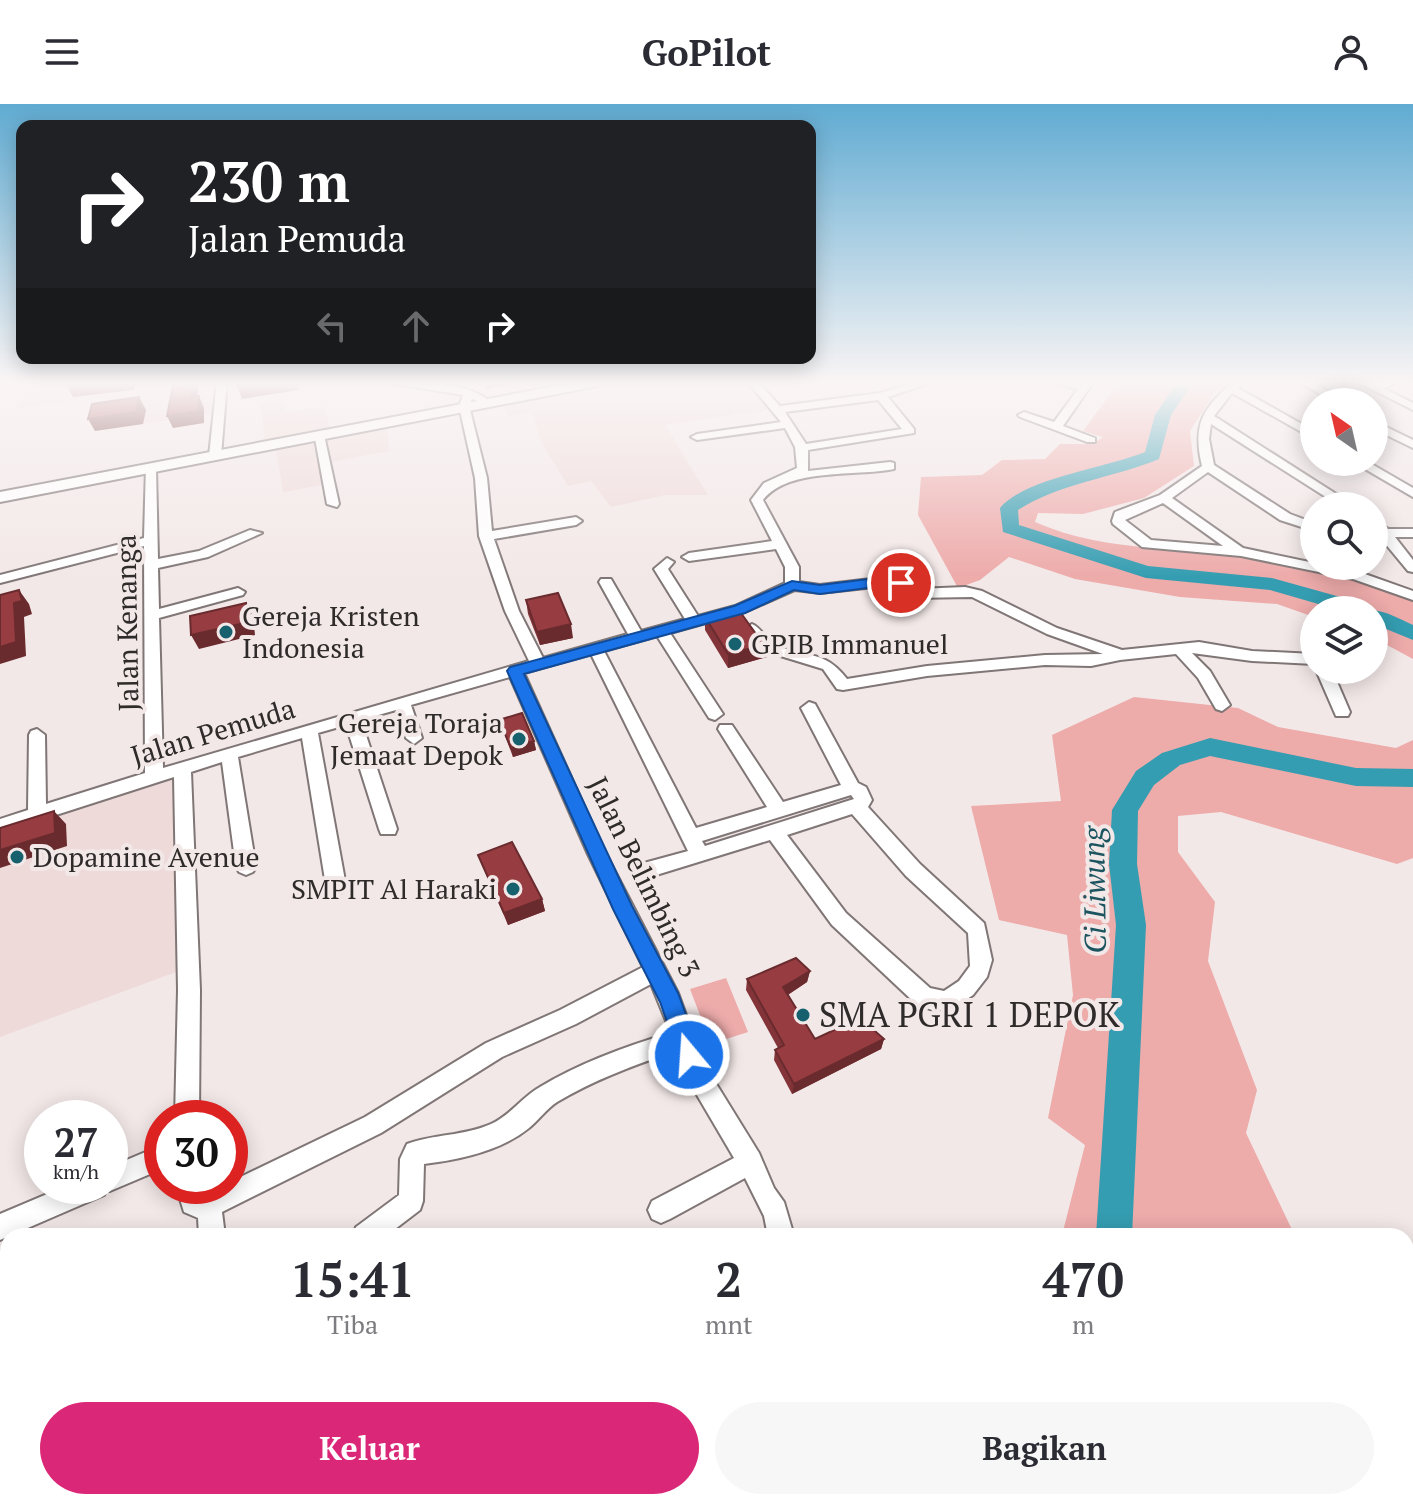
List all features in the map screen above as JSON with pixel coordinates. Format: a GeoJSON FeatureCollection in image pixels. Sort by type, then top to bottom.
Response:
{"type":"FeatureCollection","features":[{"type":"Feature","properties":{"kind":"main road"},"geometry":{"type":"LineString","coordinates":[[0,497],[261,447]]}},
{"type":"Feature","properties":{"kind":"street"},"geometry":{"type":"LineString","coordinates":[[215,456],[216,447]]}},
{"type":"Feature","properties":{"kind":"street"},"geometry":{"type":"LineString","coordinates":[[321,447],[333,504]]}},
{"type":"Feature","properties":{"kind":"street"},"geometry":{"type":"LineString","coordinates":[[475,447],[486,536],[512,611],[538,664]]}},
{"type":"Feature","properties":{"kind":"street"},"geometry":{"type":"LineString","coordinates":[[794,476],[805,467],[801,448],[810,447]]}},
{"type":"Feature","properties":{"kind":"street"},"geometry":{"type":"LineString","coordinates":[[1203,447],[1208,467],[1285,517],[1300,522]]}},
{"type":"Feature","properties":{"kind":"street"},"geometry":{"type":"LineString","coordinates":[[1255,447],[1327,492]]}},
{"type":"Feature","properties":{"kind":"street"},"geometry":{"type":"LineString","coordinates":[[890,466],[794,476],[768,486],[757,500],[792,567],[792,585],[820,589],[896,580],[913,594],[971,592],[1052,631],[1121,655]]}},
{"type":"Feature","properties":{"kind":"street"},"geometry":{"type":"LineString","coordinates":[[1208,467],[1164,498],[1117,519],[1147,544],[1241,552],[1357,576],[1413,596]]}},
{"type":"Feature","properties":{"kind":"street","name":"Jalan Kenanga"},"geometry":{"type":"LineString","coordinates":[[150,468],[154,776]]}},
{"type":"Feature","properties":{"kind":"street"},"geometry":{"type":"LineString","coordinates":[[1383,476],[1413,493]]}},
{"type":"Feature","properties":{"kind":"street"},"geometry":{"type":"LineString","coordinates":[[1164,498],[1241,552]]}},
{"type":"Feature","properties":{"kind":"street"},"geometry":{"type":"LineString","coordinates":[[486,536],[576,521]]}},
{"type":"Feature","properties":{"kind":"street"},"geometry":{"type":"LineString","coordinates":[[151,568],[203,554],[255,533]]}},
{"type":"Feature","properties":{"kind":"street"},"geometry":{"type":"LineString","coordinates":[[1388,533],[1413,533]]}},
{"type":"Feature","properties":{"kind":"street"},"geometry":{"type":"LineString","coordinates":[[1388,535],[1396,550],[1413,568]]}},
{"type":"Feature","properties":{"kind":"street"},"geometry":{"type":"LineString","coordinates":[[0,579],[150,541]]}},
{"type":"Feature","properties":{"kind":"street"},"geometry":{"type":"LineString","coordinates":[[689,557],[782,544]]}},
{"type":"Feature","properties":{"kind":"street"},"geometry":{"type":"LineString","coordinates":[[151,568],[254,548]]}},
{"type":"Feature","properties":{"kind":"street"},"geometry":{"type":"LineString","coordinates":[[1388,548],[1396,550]]}},
{"type":"Feature","properties":{"kind":"street"},"geometry":{"type":"LineString","coordinates":[[667,562],[661,569],[694,621]]}},
{"type":"Feature","properties":{"kind":"street"},"geometry":{"type":"LineString","coordinates":[[606,582],[637,637]]}},
{"type":"Feature","properties":{"kind":"street","name":"Jalan Pemuda"},"geometry":{"type":"LineString","coordinates":[[0,826],[402,702],[740,609],[792,585]]}},
{"type":"Feature","properties":{"kind":"street"},"geometry":{"type":"LineString","coordinates":[[154,615],[238,592]]}},
{"type":"Feature","properties":{"kind":"street"},"geometry":{"type":"LineString","coordinates":[[740,609],[766,647],[808,662],[825,664],[843,685],[927,671],[1045,660],[1091,661],[1121,655],[1209,647],[1252,656],[1300,658]]}},
{"type":"Feature","properties":{"kind":"street"},"geometry":{"type":"LineString","coordinates":[[661,631],[715,714]]}},
{"type":"Feature","properties":{"kind":"street"},"geometry":{"type":"LineString","coordinates":[[595,647],[696,846]]}},
{"type":"Feature","properties":{"kind":"street"},"geometry":{"type":"LineString","coordinates":[[1180,649],[1204,675],[1222,705]]}},
{"type":"Feature","properties":{"kind":"street","name":"Jalan Belimbing 3"},"geometry":{"type":"LineString","coordinates":[[515,671],[623,909],[680,1024],[705,1091],[750,1162],[765,1197],[780,1221],[780,1228]]}},
{"type":"Feature","properties":{"kind":"street"},"geometry":{"type":"LineString","coordinates":[[1330,684],[1342,712]]}},
{"type":"Feature","properties":{"kind":"street"},"geometry":{"type":"LineString","coordinates":[[402,702],[414,738]]}},
{"type":"Feature","properties":{"kind":"street"},"geometry":{"type":"LineString","coordinates":[[775,833],[839,919],[922,995],[935,1001],[947,1000],[966,988],[980,970],[982,960],[977,929],[913,870],[854,798],[809,708]]}},
{"type":"Feature","properties":{"kind":"street"},"geometry":{"type":"LineString","coordinates":[[352,717],[388,829]]}},
{"type":"Feature","properties":{"kind":"street"},"geometry":{"type":"LineString","coordinates":[[726,729],[779,811]]}},
{"type":"Feature","properties":{"kind":"street"},"geometry":{"type":"LineString","coordinates":[[309,730],[336,886]]}},
{"type":"Feature","properties":{"kind":"street"},"geometry":{"type":"LineString","coordinates":[[37,735],[37,814]]}},
{"type":"Feature","properties":{"kind":"street"},"geometry":{"type":"LineString","coordinates":[[229,754],[246,867]]}},
{"type":"Feature","properties":{"kind":"street"},"geometry":{"type":"LineString","coordinates":[[182,768],[189,990],[187,1100]]}},
{"type":"Feature","properties":{"kind":"street"},"geometry":{"type":"LineString","coordinates":[[696,846],[775,833],[854,798]]}},
{"type":"Feature","properties":{"kind":"street"},"geometry":{"type":"LineString","coordinates":[[640,872],[779,811],[854,798]]}},
{"type":"Feature","properties":{"kind":"street"},"geometry":{"type":"LineString","coordinates":[[195,1204],[201,1207],[209,1205],[349,1138],[494,1050],[568,1017],[656,971]]}},
{"type":"Feature","properties":{"kind":"street"},"geometry":{"type":"LineString","coordinates":[[376,1228],[411,1201],[412,1159],[416,1153],[453,1150],[480,1139],[516,1123],[547,1095],[684,1039]]}},
{"type":"Feature","properties":{"kind":"street"},"geometry":{"type":"LineString","coordinates":[[661,1210],[750,1162]]}},
{"type":"Feature","properties":{"kind":"street"},"geometry":{"type":"LineString","coordinates":[[0,1227],[53,1204]]}},
{"type":"Feature","properties":{"kind":"street"},"geometry":{"type":"LineString","coordinates":[[209,1205],[211,1228]]}},
{"type":"Feature","properties":{"kind":"shaded area"},"geometry":{"type":"Polygon","coordinates":[[[275,447],[389,447],[389,451],[326,463],[328,484],[283,492],[275,447]]]}},
{"type":"Feature","properties":{"kind":"shaded area"},"geometry":{"type":"Polygon","coordinates":[[[544,447],[678,447],[708,495],[665,495],[611,507],[591,481],[568,486],[544,447]]]}},
{"type":"Feature","properties":{"kind":"shaded area"},"geometry":{"type":"Polygon","coordinates":[[[1057,447],[1192,447],[1194,466],[1144,498],[1083,514],[1038,513],[1035,522],[1097,541],[1129,546],[1258,555],[1300,561],[1300,580],[1371,580],[1383,584],[1413,596],[1413,659],[1388,646],[1388,596],[1300,596],[1300,612],[1277,604],[1180,597],[1075,579],[1009,557],[980,580],[958,588],[918,515],[921,477],[982,475],[1002,460],[1045,459],[1057,447]]]}},
{"type":"Feature","properties":{"kind":"shaded area"},"geometry":{"type":"Polygon","coordinates":[[[1134,697],[1238,708],[1278,727],[1396,748],[1413,740],[1413,858],[1397,864],[1221,812],[1178,816],[1178,852],[1215,902],[1208,961],[1257,1090],[1246,1133],[1291,1228],[1064,1228],[1085,1145],[1048,1118],[1073,995],[1067,935],[999,920],[971,806],[1061,801],[1052,735],[1134,697]]]}},
{"type":"Feature","properties":{"kind":"shaded area"},"geometry":{"type":"Polygon","coordinates":[[[187,762],[187,968],[0,1037],[0,825],[187,762]]]}},
{"type":"Feature","properties":{"kind":"shaded area"},"geometry":{"type":"Polygon","coordinates":[[[726,978],[748,1032],[711,1044],[690,989],[726,978]]]}},
{"type":"Feature","properties":{"kind":"building"},"geometry":{"type":"Polygon","coordinates":[[[19,590],[22,601],[14,603],[16,642],[0,647],[0,595],[19,590]]]}},
{"type":"Feature","properties":{"kind":"building"},"geometry":{"type":"Polygon","coordinates":[[[558,593],[571,624],[537,632],[526,600],[558,593]]]}},
{"type":"Feature","properties":{"kind":"building"},"geometry":{"type":"Polygon","coordinates":[[[246,603],[249,622],[191,635],[190,616],[246,603]]]}},
{"type":"Feature","properties":{"kind":"building"},"geometry":{"type":"Polygon","coordinates":[[[738,609],[759,638],[768,644],[728,654],[705,617],[738,609]]]}},
{"type":"Feature","properties":{"kind":"building","name":"Gereja Toraja Jemaat Depok"},"geometry":{"type":"Polygon","coordinates":[[[522,713],[534,741],[511,748],[499,720],[522,713]]]}},
{"type":"Feature","properties":{"kind":"building"},"geometry":{"type":"Polygon","coordinates":[[[54,811],[55,833],[0,850],[0,828],[54,811]]]}},
{"type":"Feature","properties":{"kind":"building","name":"SMPIT Al Haraki"},"geometry":{"type":"Polygon","coordinates":[[[512,842],[542,899],[504,913],[478,855],[512,842]]]}},
{"type":"Feature","properties":{"kind":"building","name":"SMA PGRI 1 DEPOK"},"geometry":{"type":"Polygon","coordinates":[[[796,958],[810,971],[783,987],[815,1039],[860,1018],[884,1039],[794,1084],[775,1050],[784,1045],[747,979],[796,958]]]}},
{"type":"Feature","properties":{"kind":"waterway","name":"Ci Liwung"},"geometry":{"type":"LineString","coordinates":[[1154,447],[1153,455],[1121,468],[1037,490],[1009,508],[1010,528],[1146,572],[1272,584],[1314,596]]}},
{"type":"Feature","properties":{"kind":"waterway","name":"Ci Liwung"},"geometry":{"type":"LineString","coordinates":[[1388,622],[1413,633]]}},
{"type":"Feature","properties":{"kind":"waterway","name":"Ci Liwung"},"geometry":{"type":"LineString","coordinates":[[1114,1228],[1131,925],[1123,864],[1125,810],[1145,778],[1171,759],[1210,747],[1356,777],[1413,778]]}},
{"type":"Feature","properties":{"kind":"place","name":"Gereja Kristen Indonesia"},"geometry":{"type":"Point","coordinates":[226,632]}},
{"type":"Feature","properties":{"kind":"place","name":"GPIB Immanuel"},"geometry":{"type":"Point","coordinates":[735,644]}},
{"type":"Feature","properties":{"kind":"place","name":"Gereja Toraja Jemaat Depok"},"geometry":{"type":"Point","coordinates":[519,739]}},
{"type":"Feature","properties":{"kind":"place","name":"Dopamine Avenue"},"geometry":{"type":"Point","coordinates":[17,857]}},
{"type":"Feature","properties":{"kind":"place","name":"SMPIT Al Haraki"},"geometry":{"type":"Point","coordinates":[513,889]}},
{"type":"Feature","properties":{"kind":"place","name":"SMA PGRI 1 DEPOK"},"geometry":{"type":"Point","coordinates":[803,1015]}},
{"type":"Feature","properties":{"kind":"route"},"geometry":{"type":"LineString","coordinates":[[689,1055],[670,1000],[596,852],[515,671],[740,609],[772,597],[792,585],[820,589],[893,581],[901,583]]}}]}
